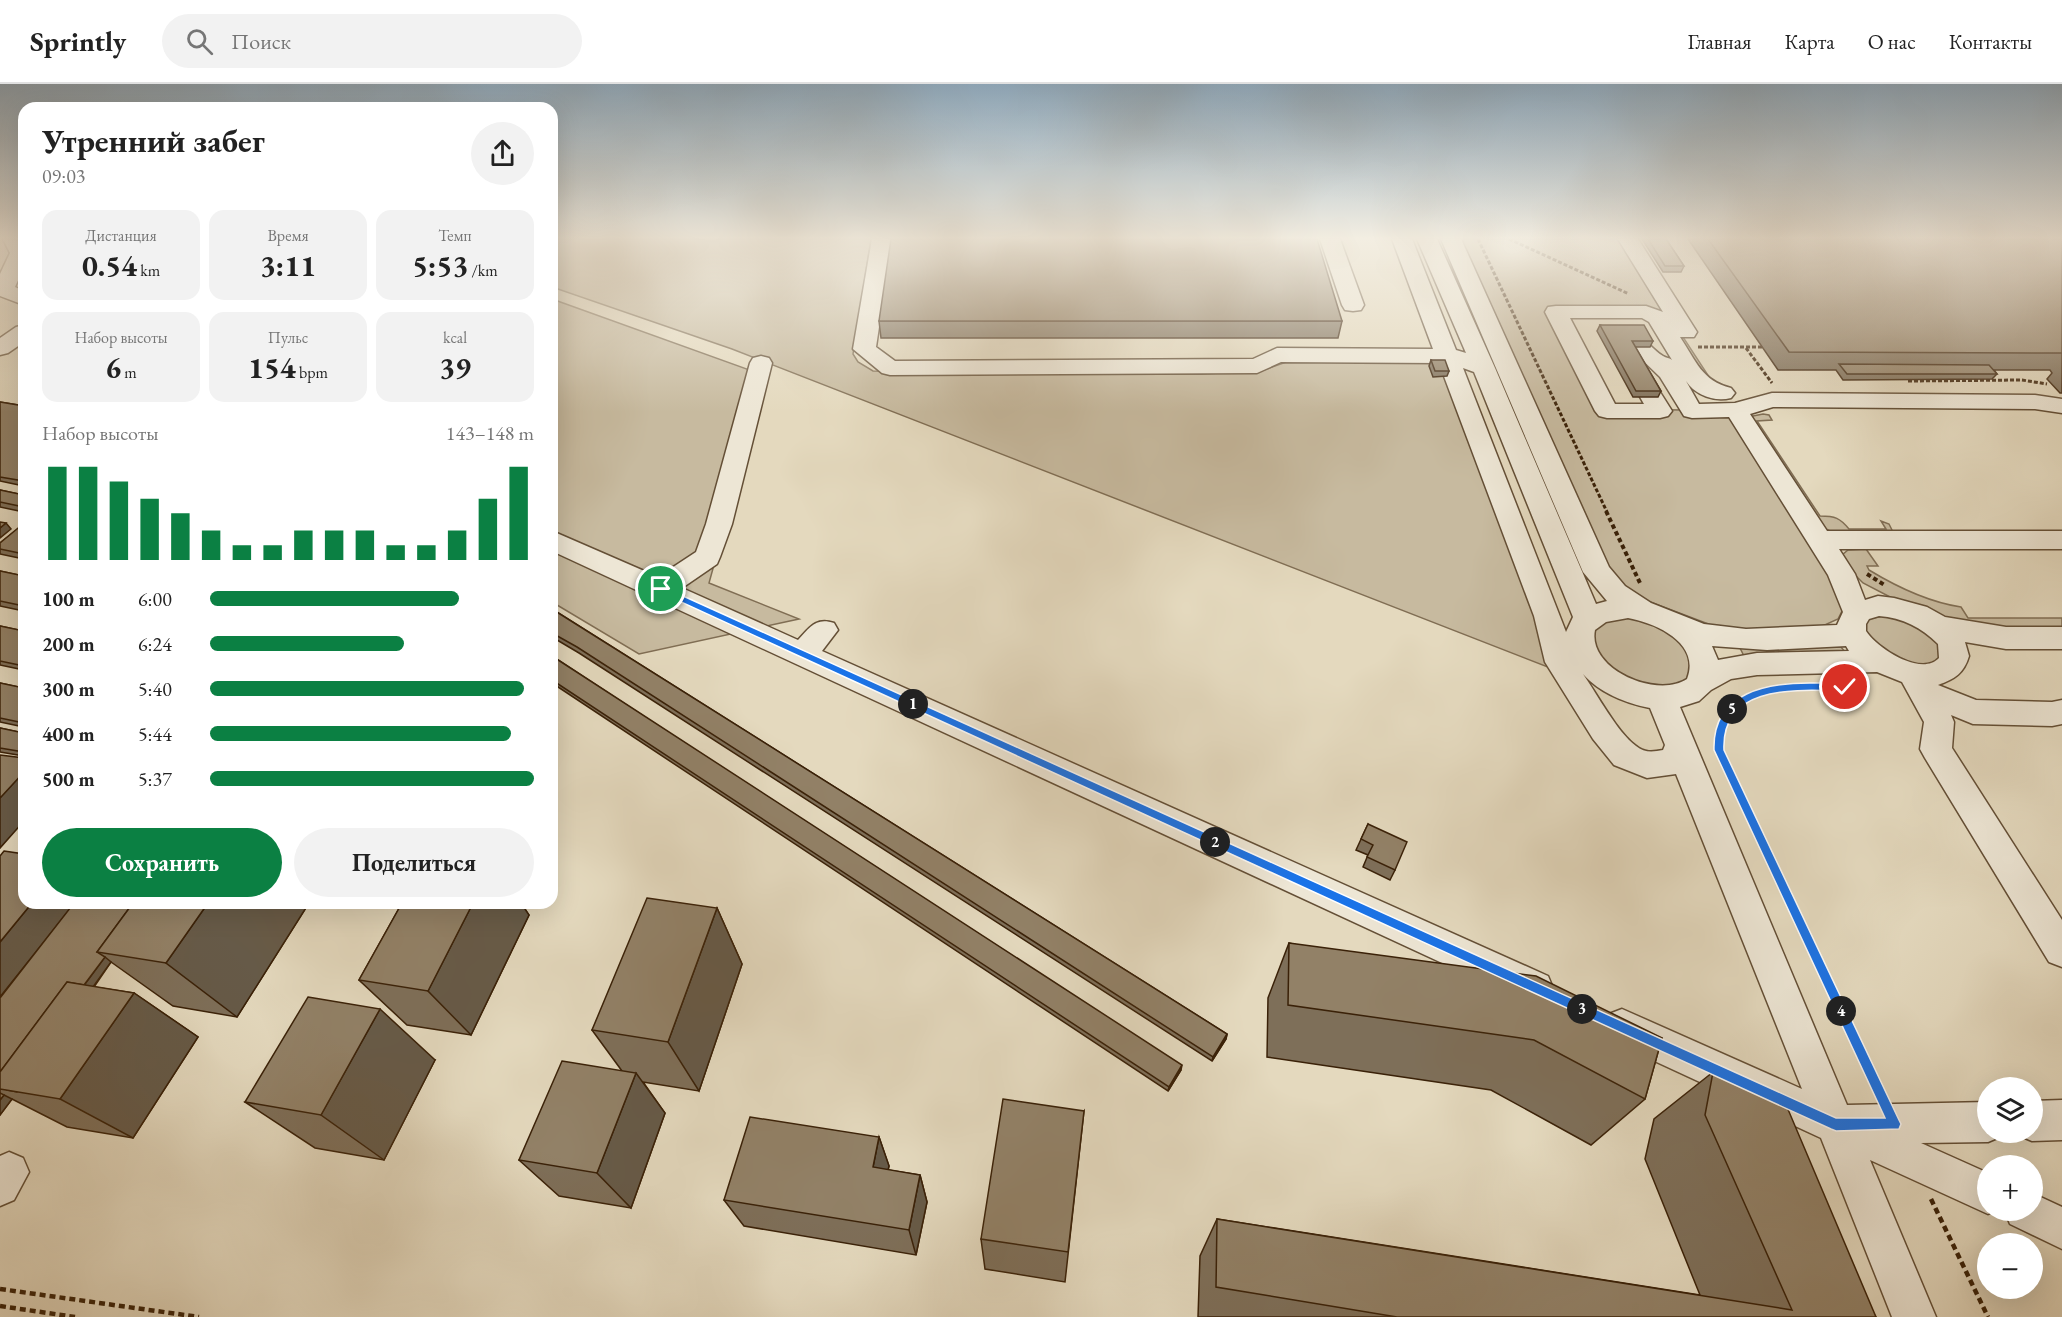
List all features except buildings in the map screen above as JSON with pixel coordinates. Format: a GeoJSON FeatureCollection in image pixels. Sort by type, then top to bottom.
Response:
{"type":"FeatureCollection","features":[{"type":"Feature","properties":{"kind":"street"},"geometry":{"type":"LineString","coordinates":[[872,297],[864,348],[890,368],[1257,366],[1277,355],[1445,356],[1457,357],[1484,368]]}},
{"type":"Feature","properties":{"kind":"street"},"geometry":{"type":"LineString","coordinates":[[1350,297],[1353,305]]}},
{"type":"Feature","properties":{"kind":"street"},"geometry":{"type":"LineString","coordinates":[[1423,297],[1548,616],[1560,662],[1604,730],[1625,756],[1647,765],[1673,762],[1680,746]]}},
{"type":"Feature","properties":{"kind":"street"},"geometry":{"type":"LineString","coordinates":[[1452,297],[1588,619]]}},
{"type":"Feature","properties":{"kind":"street"},"geometry":{"type":"LineString","coordinates":[[1476,297],[1597,572],[1615,593],[1642,599],[1683,629],[1708,638],[1736,640],[1909,611],[1935,626],[1948,638],[1954,649],[1953,663],[1962,702],[1973,712]]}},
{"type":"Feature","properties":{"kind":"street"},"geometry":{"type":"LineString","coordinates":[[1664,297],[1841,574],[1863,618],[1868,653],[1973,712],[2062,712]]}},
{"type":"Feature","properties":{"kind":"street"},"geometry":{"type":"LineString","coordinates":[[1652,397],[1660,411],[1607,411],[1556,312],[1646,312],[1657,318],[1697,381],[1730,401]]}},
{"type":"Feature","properties":{"kind":"street"},"geometry":{"type":"LineString","coordinates":[[1669,373],[1624,332],[1625,319],[1640,324],[1692,411],[1730,401],[1772,400],[2035,402],[2062,406]]}},
{"type":"Feature","properties":{"kind":"street"},"geometry":{"type":"LineString","coordinates":[[0,348],[18,336]]}},
{"type":"Feature","properties":{"kind":"street"},"geometry":{"type":"LineString","coordinates":[[661,589],[707,557],[719,524],[761,363]]}},
{"type":"Feature","properties":{"kind":"street"},"geometry":{"type":"LineString","coordinates":[[1818,540],[2062,540]]}},
{"type":"Feature","properties":{"kind":"street"},"geometry":{"type":"LineString","coordinates":[[558,543],[1565,1002]]}},
{"type":"Feature","properties":{"kind":"street"},"geometry":{"type":"LineString","coordinates":[[1642,599],[1600,611],[1582,626],[1578,638],[1589,665],[1599,675],[1620,688],[1645,696],[1661,698],[1679,696],[1694,690],[1703,681],[1725,669],[1757,664],[1879,661]]}},
{"type":"Feature","properties":{"kind":"street"},"geometry":{"type":"LineString","coordinates":[[1935,626],[2006,638],[2049,638],[2062,650]]}},
{"type":"Feature","properties":{"kind":"street"},"geometry":{"type":"LineString","coordinates":[[1683,629],[1695,640],[1702,652],[1705,664],[1703,681]]}},
{"type":"Feature","properties":{"kind":"street"},"geometry":{"type":"LineString","coordinates":[[802,654],[824,630]]}},
{"type":"Feature","properties":{"kind":"street"},"geometry":{"type":"LineString","coordinates":[[1917,682],[1928,676],[1942,673],[1953,663],[2006,638]]}},
{"type":"Feature","properties":{"kind":"street"},"geometry":{"type":"LineString","coordinates":[[1917,682],[1939,722],[1936,749],[2062,951]]}},
{"type":"Feature","properties":{"kind":"street"},"geometry":{"type":"LineString","coordinates":[[1661,698],[1914,1317]]}},
{"type":"Feature","properties":{"kind":"street"},"geometry":{"type":"LineString","coordinates":[[1598,1016],[1977,1189]]}},
{"type":"Feature","properties":{"kind":"street"},"geometry":{"type":"LineString","coordinates":[[2043,1121],[2062,1120]]}},
{"type":"Feature","properties":{"kind":"street"},"geometry":{"type":"LineString","coordinates":[[1836,1125],[1977,1122]]}},
{"type":"Feature","properties":{"kind":"street"},"geometry":{"type":"LineString","coordinates":[[2043,1219],[2062,1228]]}},
{"type":"Feature","properties":{"kind":"path"},"geometry":{"type":"LineString","coordinates":[[1504,297],[1642,599]]}},
{"type":"Feature","properties":{"kind":"path"},"geometry":{"type":"LineString","coordinates":[[1695,347],[1763,347]]}},
{"type":"Feature","properties":{"kind":"path"},"geometry":{"type":"LineString","coordinates":[[1745,347],[1776,389]]}},
{"type":"Feature","properties":{"kind":"path"},"geometry":{"type":"LineString","coordinates":[[1788,686],[1752,694],[1730,711],[1718,732],[1719,750],[1895,1124]]}},
{"type":"Feature","properties":{"kind":"path"},"geometry":{"type":"LineString","coordinates":[[1800,687],[1845,687]]}},
{"type":"Feature","properties":{"kind":"path"},"geometry":{"type":"LineString","coordinates":[[1911,1159],[1988,1317]]}},
{"type":"Feature","properties":{"kind":"path"},"geometry":{"type":"LineString","coordinates":[[0,1288],[199,1317]]}},
{"type":"Feature","properties":{"kind":"path"},"geometry":{"type":"LineString","coordinates":[[0,1306],[75,1317]]}},
{"type":"Feature","properties":{"kind":"shaded area"},"geometry":{"type":"Polygon","coordinates":[[[580,297],[862,297],[853,354],[858,362],[873,371],[1201,374],[1261,371],[1295,359],[1445,361],[1558,671],[732,349],[580,297]]]}},
{"type":"Feature","properties":{"kind":"shaded area"},"geometry":{"type":"Polygon","coordinates":[[[1484,297],[1657,297],[1715,386],[1706,382],[1666,316],[1555,308],[1598,409],[1684,410],[1731,415],[1840,588],[1844,607],[1838,619],[1816,629],[1731,630],[1711,625],[1629,594],[1618,586],[1484,297]]]}},
{"type":"Feature","properties":{"kind":"shaded area"},"geometry":{"type":"Polygon","coordinates":[[[558,301],[766,376],[709,583],[799,619],[639,654],[558,606],[558,301]]]}},
{"type":"Feature","properties":{"kind":"shaded area"},"geometry":{"type":"Polygon","coordinates":[[[1763,414],[1769,415],[1772,420],[1757,421],[1820,516],[1837,518],[1849,529],[1886,529],[1881,521],[1889,524],[1892,530],[1887,534],[1836,534],[1824,528],[1750,419],[1763,414]]]}},
{"type":"Feature","properties":{"kind":"shaded area"},"geometry":{"type":"Polygon","coordinates":[[[1866,549],[1878,566],[1867,566],[1869,570],[1913,593],[1937,602],[1961,607],[1968,618],[2062,618],[2062,631],[1973,631],[1915,605],[1892,598],[1863,583],[1850,570],[1842,555],[1848,550],[1866,549]]]}},
{"type":"Feature","properties":{"kind":"shaded area"},"geometry":{"type":"Polygon","coordinates":[[[1888,615],[1915,623],[1943,647],[1936,669],[1884,660],[1862,626],[1868,619],[1888,615]]]}},
{"type":"Feature","properties":{"kind":"shaded area"},"geometry":{"type":"Polygon","coordinates":[[[1606,617],[1653,619],[1693,652],[1686,684],[1658,691],[1605,671],[1590,629],[1606,617]]]}},
{"type":"Feature","properties":{"kind":"shaded area"},"geometry":{"type":"Polygon","coordinates":[[[1841,647],[1846,653],[1744,656],[1740,648],[1841,647]]]}},
{"type":"Feature","properties":{"kind":"route"},"geometry":{"type":"LineString","coordinates":[[661,589],[1836,1125],[1895,1124],[1719,750],[1718,732],[1730,711],[1752,694],[1788,686],[1845,687]]}}]}
